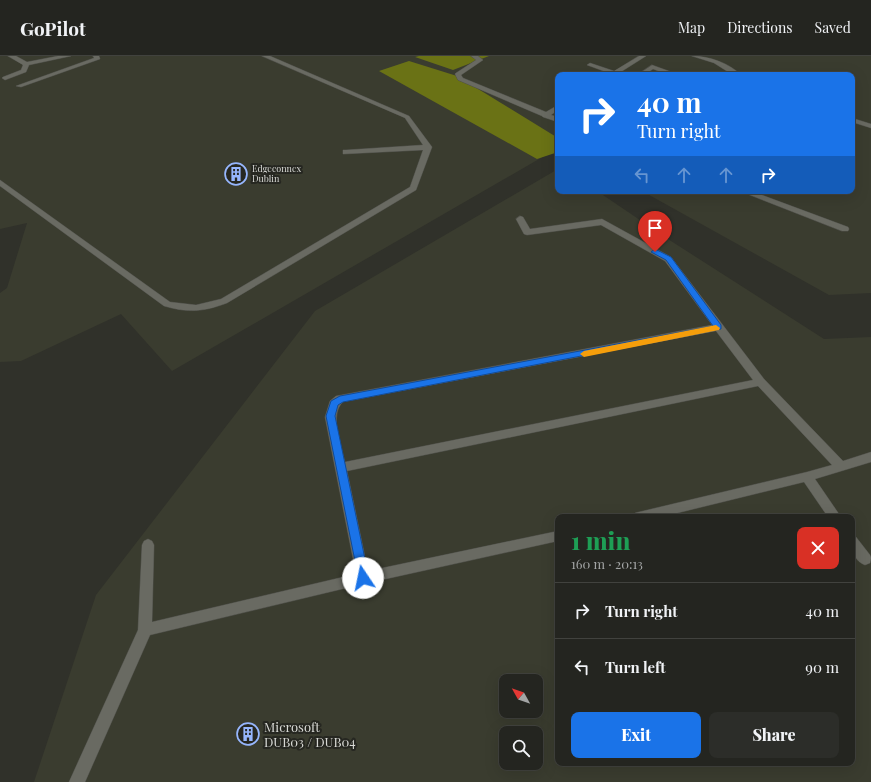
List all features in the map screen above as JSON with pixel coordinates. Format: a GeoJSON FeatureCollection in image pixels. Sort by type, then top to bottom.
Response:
{"type":"FeatureCollection","features":[{"type":"Feature","properties":{"kind":"lane"},"geometry":{"type":"LineString","coordinates":[[11,56],[26,64],[68,56]]}},
{"type":"Feature","properties":{"kind":"lane"},"geometry":{"type":"LineString","coordinates":[[19,86],[97,59],[96,56]]}},
{"type":"Feature","properties":{"kind":"lane"},"geometry":{"type":"LineString","coordinates":[[265,56],[407,117],[428,147]]}},
{"type":"Feature","properties":{"kind":"lane"},"geometry":{"type":"LineString","coordinates":[[474,56],[480,60],[458,74],[460,79],[555,119]]}},
{"type":"Feature","properties":{"kind":"lane"},"geometry":{"type":"LineString","coordinates":[[616,72],[643,56]]}},
{"type":"Feature","properties":{"kind":"lane"},"geometry":{"type":"LineString","coordinates":[[695,56],[716,62],[733,72]]}},
{"type":"Feature","properties":{"kind":"lane"},"geometry":{"type":"LineString","coordinates":[[5,78],[24,71],[26,64]]}},
{"type":"Feature","properties":{"kind":"lane"},"geometry":{"type":"LineString","coordinates":[[590,65],[608,72]]}},
{"type":"Feature","properties":{"kind":"lane"},"geometry":{"type":"LineString","coordinates":[[645,72],[652,68],[665,72]]}},
{"type":"Feature","properties":{"kind":"lane"},"geometry":{"type":"LineString","coordinates":[[545,116],[555,110]]}},
{"type":"Feature","properties":{"kind":"lane"},"geometry":{"type":"LineString","coordinates":[[855,121],[871,126]]}},
{"type":"Feature","properties":{"kind":"lane"},"geometry":{"type":"LineString","coordinates":[[346,152],[428,147]]}},
{"type":"Feature","properties":{"kind":"lane"},"geometry":{"type":"LineString","coordinates":[[0,182],[167,304],[184,309],[204,308],[224,301],[413,188],[428,147]]}},
{"type":"Feature","properties":{"kind":"lane"},"geometry":{"type":"LineString","coordinates":[[752,194],[845,229]]}},
{"type":"Feature","properties":{"kind":"lane"},"geometry":{"type":"LineString","coordinates":[[520,219],[527,232],[602,222],[668,259],[760,382],[840,466]]}},
{"type":"Feature","properties":{"kind":"lane"},"geometry":{"type":"LineString","coordinates":[[363,578],[330,416],[334,404],[340,399],[718,327]]}},
{"type":"Feature","properties":{"kind":"lane"},"geometry":{"type":"LineString","coordinates":[[340,468],[760,382]]}},
{"type":"Feature","properties":{"kind":"lane"},"geometry":{"type":"LineString","coordinates":[[652,514],[807,477],[871,457]]}},
{"type":"Feature","properties":{"kind":"lane"},"geometry":{"type":"LineString","coordinates":[[807,477],[833,514]]}},
{"type":"Feature","properties":{"kind":"lane"},"geometry":{"type":"LineString","coordinates":[[145,630],[363,578],[555,537]]}},
{"type":"Feature","properties":{"kind":"lane"},"geometry":{"type":"LineString","coordinates":[[77,782],[145,630],[148,545]]}},
{"type":"Feature","properties":{"kind":"lane"},"geometry":{"type":"LineString","coordinates":[[855,545],[865,558]]}},
{"type":"Feature","properties":{"kind":"shaded area"},"geometry":{"type":"Polygon","coordinates":[[[0,56],[871,56],[871,293],[829,295],[647,194],[855,194],[855,72],[555,72],[555,150],[172,371],[121,314],[21,361],[0,362],[0,293],[7,288],[27,223],[0,229],[0,56]]]}},
{"type":"Feature","properties":{"kind":"shaded area"},"geometry":{"type":"Polygon","coordinates":[[[555,171],[555,194],[601,194],[671,241],[824,339],[871,337],[871,782],[34,782],[96,595],[315,311],[555,171]]]}},
{"type":"Feature","properties":{"kind":"green space"},"geometry":{"type":"Polygon","coordinates":[[[489,56],[453,70],[415,57],[489,56]]]}},
{"type":"Feature","properties":{"kind":"green space"},"geometry":{"type":"Polygon","coordinates":[[[409,61],[457,76],[555,136],[555,153],[537,159],[379,71],[409,61]]]}},
{"type":"Feature","properties":{"kind":"slow traffic"},"geometry":{"type":"LineString","coordinates":[[584,354],[716,328]]}},
{"type":"Feature","properties":{"kind":"place","name":"Edgeconnex Dublin"},"geometry":{"type":"Point","coordinates":[236,174]}},
{"type":"Feature","properties":{"kind":"place","name":"Microsoft DUB03 / DUB04"},"geometry":{"type":"Point","coordinates":[248,734]}},
{"type":"Feature","properties":{"kind":"route"},"geometry":{"type":"LineString","coordinates":[[363,578],[330,416],[334,404],[340,399],[578,355],[718,327],[668,259],[655,252]]}}]}
